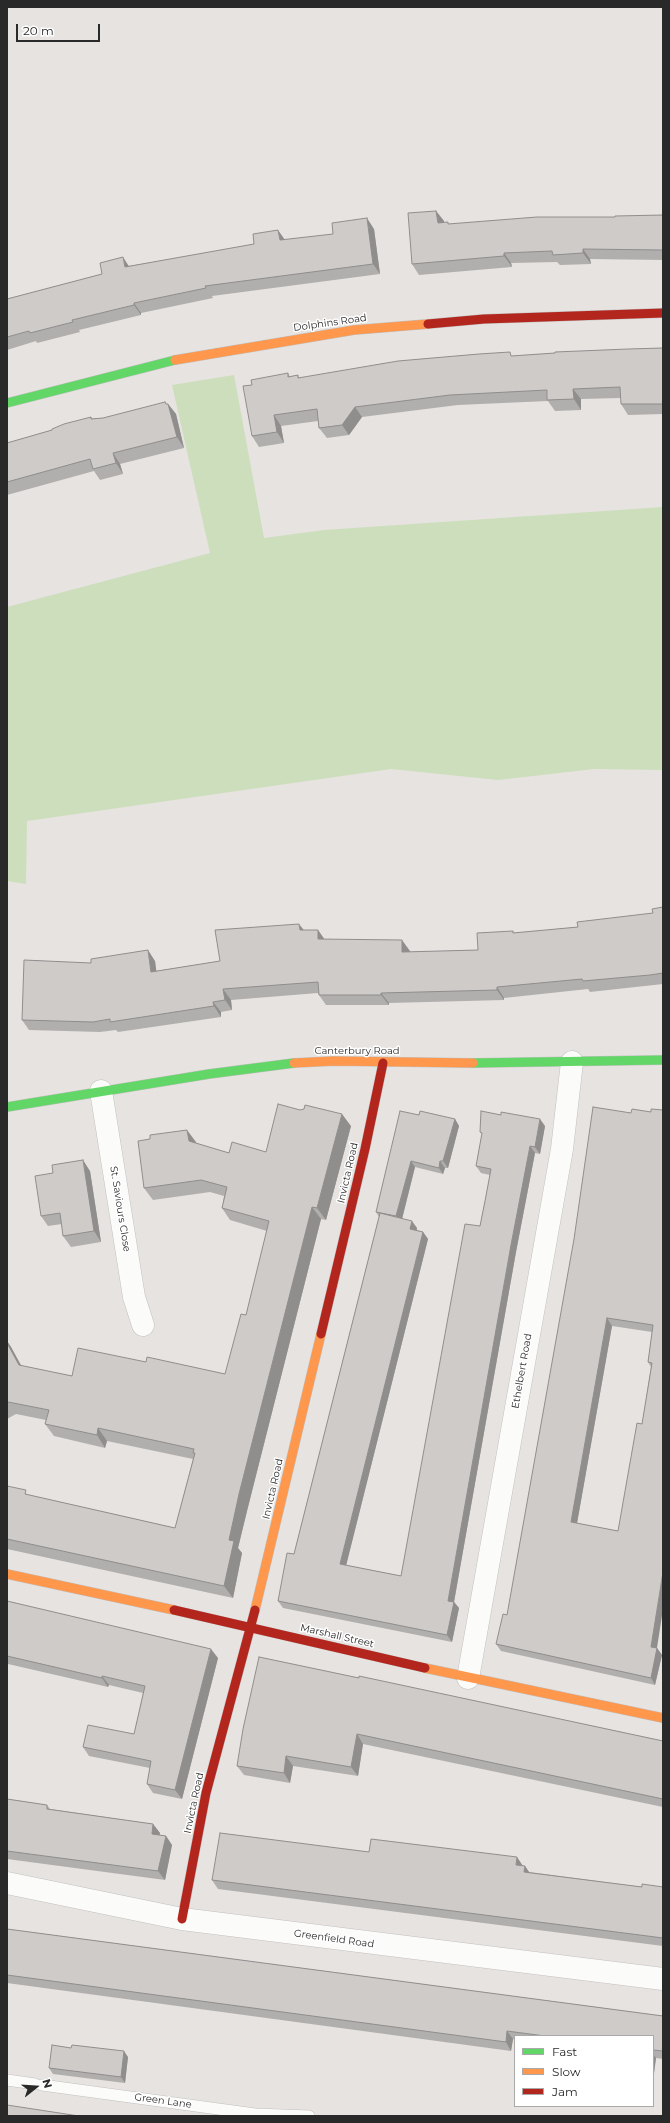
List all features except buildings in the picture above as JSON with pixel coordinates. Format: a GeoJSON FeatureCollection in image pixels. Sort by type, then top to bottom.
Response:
{"type":"FeatureCollection","features":[{"type":"Feature","properties":{"kind":"main road","name":"Dolphins Road"},"geometry":{"type":"LineString","coordinates":[[7,403],[64,387],[193,356],[354,330],[484,319],[663,313]]}},
{"type":"Feature","properties":{"kind":"main road","name":"Canterbury Road"},"geometry":{"type":"LineString","coordinates":[[7,1107],[101,1091],[283,1064],[334,1061],[383,1063],[663,1060]]}},
{"type":"Feature","properties":{"kind":"main road","name":"Invicta Road"},"geometry":{"type":"LineString","coordinates":[[182,1919],[206,1793],[251,1627],[365,1149],[383,1063]]}},
{"type":"Feature","properties":{"kind":"main road","name":"Marshall Street"},"geometry":{"type":"LineString","coordinates":[[7,1574],[251,1627],[468,1678],[663,1718]]}},
{"type":"Feature","properties":{"kind":"street","name":"Ethelbert Road"},"geometry":{"type":"LineString","coordinates":[[468,1678],[562,1149],[572,1062]]}},
{"type":"Feature","properties":{"kind":"street","name":"St. Saviours Close"},"geometry":{"type":"LineString","coordinates":[[101,1091],[134,1297],[142,1325]]}},
{"type":"Feature","properties":{"kind":"street","name":"Greenfield Road"},"geometry":{"type":"LineString","coordinates":[[7,1883],[182,1919],[663,1979]]}},
{"type":"Feature","properties":{"kind":"lane","name":"Green Lane"},"geometry":{"type":"LineString","coordinates":[[7,2080],[254,2114],[309,2116]]}},
{"type":"Feature","properties":{"kind":"green space"},"geometry":{"type":"Polygon","coordinates":[[[234,375],[264,538],[324,530],[663,507],[663,770],[594,769],[498,780],[391,769],[27,821],[26,884],[7,881],[7,607],[210,553],[172,385],[234,375]]]}},
{"type":"Feature","properties":{"kind":"traffic: fast"},"geometry":{"type":"LineString","coordinates":[[7,403],[175,360]]}},
{"type":"Feature","properties":{"kind":"traffic: fast"},"geometry":{"type":"LineString","coordinates":[[473,1063],[663,1060]]}},
{"type":"Feature","properties":{"kind":"traffic: fast"},"geometry":{"type":"LineString","coordinates":[[7,1107],[209,1074],[294,1063]]}},
{"type":"Feature","properties":{"kind":"traffic: slow"},"geometry":{"type":"LineString","coordinates":[[175,360],[354,330],[428,324]]}},
{"type":"Feature","properties":{"kind":"traffic: slow"},"geometry":{"type":"LineString","coordinates":[[294,1063],[334,1061],[473,1063]]}},
{"type":"Feature","properties":{"kind":"traffic: slow"},"geometry":{"type":"LineString","coordinates":[[255,1610],[321,1334]]}},
{"type":"Feature","properties":{"kind":"traffic: slow"},"geometry":{"type":"LineString","coordinates":[[7,1574],[174,1610]]}},
{"type":"Feature","properties":{"kind":"traffic: slow"},"geometry":{"type":"LineString","coordinates":[[425,1668],[663,1718]]}},
{"type":"Feature","properties":{"kind":"traffic: jam"},"geometry":{"type":"LineString","coordinates":[[428,324],[484,319],[663,313]]}},
{"type":"Feature","properties":{"kind":"traffic: jam"},"geometry":{"type":"LineString","coordinates":[[321,1334],[365,1149],[383,1063]]}},
{"type":"Feature","properties":{"kind":"traffic: jam"},"geometry":{"type":"LineString","coordinates":[[174,1610],[425,1668]]}},
{"type":"Feature","properties":{"kind":"traffic: jam"},"geometry":{"type":"LineString","coordinates":[[182,1919],[206,1793],[255,1610]]}}]}
